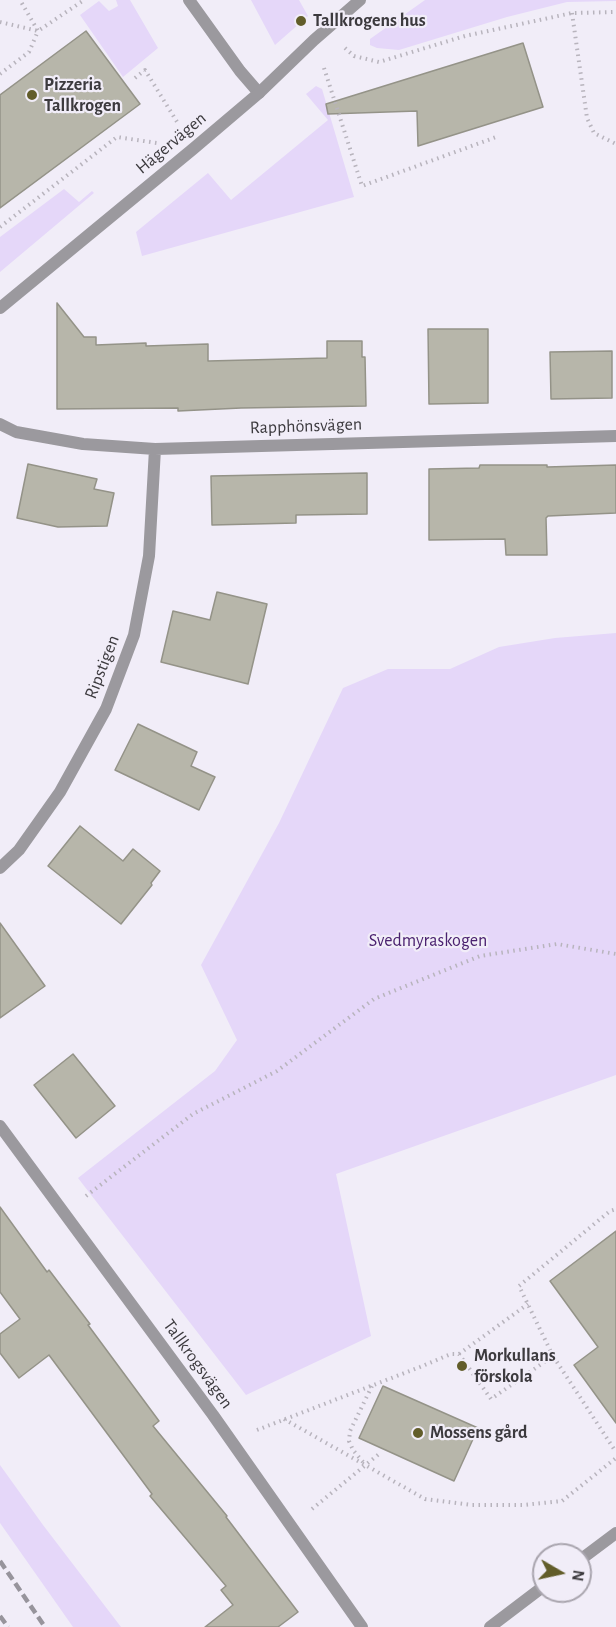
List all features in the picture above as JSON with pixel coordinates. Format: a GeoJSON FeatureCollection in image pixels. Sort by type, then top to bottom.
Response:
{"type":"FeatureCollection","features":[{"type":"Feature","properties":{"kind":"street"},"geometry":{"type":"LineString","coordinates":[[189,0],[240,71],[259,93]]}},
{"type":"Feature","properties":{"kind":"street","name":"Hägervägen"},"geometry":{"type":"LineString","coordinates":[[0,308],[259,93],[360,0]]}},
{"type":"Feature","properties":{"kind":"street","name":"Rapphönsvägen"},"geometry":{"type":"LineString","coordinates":[[0,424],[16,432],[83,444],[155,449],[616,436]]}},
{"type":"Feature","properties":{"kind":"street","name":"Ripstigen"},"geometry":{"type":"LineString","coordinates":[[0,868],[19,850],[60,792],[106,710],[134,635],[148,556],[155,449]]}},
{"type":"Feature","properties":{"kind":"street","name":"Tallkrogsvägen"},"geometry":{"type":"LineString","coordinates":[[0,1126],[231,1439],[362,1627]]}},
{"type":"Feature","properties":{"kind":"street"},"geometry":{"type":"LineString","coordinates":[[592,1551],[616,1533]]}},
{"type":"Feature","properties":{"kind":"street"},"geometry":{"type":"LineString","coordinates":[[490,1627],[532,1595]]}},
{"type":"Feature","properties":{"kind":"path"},"geometry":{"type":"LineString","coordinates":[[20,0],[38,31]]}},
{"type":"Feature","properties":{"kind":"path"},"geometry":{"type":"LineString","coordinates":[[0,74],[29,52],[38,31],[84,0]]}},
{"type":"Feature","properties":{"kind":"path"},"geometry":{"type":"LineString","coordinates":[[319,36],[354,56],[379,63],[465,36],[572,13],[616,12]]}},
{"type":"Feature","properties":{"kind":"path"},"geometry":{"type":"LineString","coordinates":[[572,13],[587,118],[594,133],[616,144]]}},
{"type":"Feature","properties":{"kind":"path"},"geometry":{"type":"LineString","coordinates":[[0,22],[38,31]]}},
{"type":"Feature","properties":{"kind":"path"},"geometry":{"type":"LineString","coordinates":[[319,36],[362,186],[499,136]]}},
{"type":"Feature","properties":{"kind":"path"},"geometry":{"type":"LineString","coordinates":[[135,78],[145,70],[193,149]]}},
{"type":"Feature","properties":{"kind":"path"},"geometry":{"type":"LineString","coordinates":[[0,227],[117,137],[193,149]]}},
{"type":"Feature","properties":{"kind":"path"},"geometry":{"type":"LineString","coordinates":[[64,1213],[193,1114],[277,1071],[374,999],[480,956],[557,944],[616,954]]}},
{"type":"Feature","properties":{"kind":"path"},"geometry":{"type":"LineString","coordinates":[[616,1209],[610,1211],[519,1286],[553,1356],[616,1452]]}},
{"type":"Feature","properties":{"kind":"path"},"geometry":{"type":"LineString","coordinates":[[231,1439],[451,1354],[459,1354],[528,1304]]}},
{"type":"Feature","properties":{"kind":"path"},"geometry":{"type":"LineString","coordinates":[[459,1354],[491,1399],[553,1356]]}},
{"type":"Feature","properties":{"kind":"path"},"geometry":{"type":"LineString","coordinates":[[366,1465],[352,1450],[349,1440],[350,1431],[373,1386]]}},
{"type":"Feature","properties":{"kind":"path"},"geometry":{"type":"LineString","coordinates":[[284,1419],[425,1499],[472,1505],[523,1505],[562,1501],[616,1458]]}},
{"type":"Feature","properties":{"kind":"path"},"geometry":{"type":"LineString","coordinates":[[291,1526],[379,1454]]}},
{"type":"Feature","properties":{"kind":"green space"},"geometry":{"type":"Polygon","coordinates":[[[116,0],[130,0],[158,48],[123,77],[80,15],[99,1],[109,11],[118,6],[116,0]]]}},
{"type":"Feature","properties":{"kind":"green space"},"geometry":{"type":"Polygon","coordinates":[[[251,0],[299,0],[308,16],[275,45],[251,0]]]}},
{"type":"Feature","properties":{"kind":"green space"},"geometry":{"type":"Polygon","coordinates":[[[425,0],[616,1],[567,2],[507,17],[399,50],[370,45],[370,39],[425,0]]]}},
{"type":"Feature","properties":{"kind":"green space"},"geometry":{"type":"Polygon","coordinates":[[[316,86],[322,89],[354,197],[142,256],[136,232],[208,173],[231,200],[328,120],[306,94],[316,86]]]}},
{"type":"Feature","properties":{"kind":"green space"},"geometry":{"type":"Polygon","coordinates":[[[64,189],[79,202],[92,191],[94,193],[0,272],[0,237],[64,189]]]}},
{"type":"Feature","properties":{"kind":"green space","name":"Svedmyraskogen"},"geometry":{"type":"Polygon","coordinates":[[[616,633],[616,1075],[336,1174],[371,1336],[246,1395],[78,1178],[215,1071],[237,1040],[201,965],[279,823],[343,688],[388,669],[450,669],[499,647],[555,638],[616,633]]]}},
{"type":"Feature","properties":{"kind":"green space"},"geometry":{"type":"Polygon","coordinates":[[[0,1465],[121,1627],[73,1627],[0,1523],[0,1465]]]}},
{"type":"Feature","properties":{"kind":"building"},"geometry":{"type":"Polygon","coordinates":[[[86,31],[140,104],[0,208],[0,95],[86,31]]]}},
{"type":"Feature","properties":{"kind":"building"},"geometry":{"type":"Polygon","coordinates":[[[523,43],[543,107],[418,146],[417,111],[328,114],[326,104],[523,43]]]}},
{"type":"Feature","properties":{"kind":"building"},"geometry":{"type":"Polygon","coordinates":[[[57,303],[84,337],[96,337],[96,345],[208,344],[208,361],[327,358],[327,341],[362,341],[362,357],[365,357],[366,406],[178,411],[178,408],[57,409],[57,303]]]}},
{"type":"Feature","properties":{"kind":"building"},"geometry":{"type":"Polygon","coordinates":[[[428,329],[488,329],[488,403],[429,404],[428,329]]]}},
{"type":"Feature","properties":{"kind":"building"},"geometry":{"type":"Polygon","coordinates":[[[612,351],[612,398],[551,399],[550,352],[612,351]]]}},
{"type":"Feature","properties":{"kind":"building"},"geometry":{"type":"Polygon","coordinates":[[[28,464],[97,479],[94,489],[114,493],[107,526],[58,527],[17,518],[28,464]]]}},
{"type":"Feature","properties":{"kind":"building"},"geometry":{"type":"Polygon","coordinates":[[[480,465],[547,465],[547,467],[616,465],[616,513],[548,516],[546,518],[547,555],[506,555],[505,539],[429,540],[429,469],[479,468],[480,465]]]}},
{"type":"Feature","properties":{"kind":"building"},"geometry":{"type":"Polygon","coordinates":[[[367,473],[367,514],[296,515],[296,523],[212,525],[211,476],[367,473]]]}},
{"type":"Feature","properties":{"kind":"building"},"geometry":{"type":"Polygon","coordinates":[[[217,592],[267,604],[248,684],[161,662],[173,611],[210,620],[217,592]]]}},
{"type":"Feature","properties":{"kind":"building"},"geometry":{"type":"Polygon","coordinates":[[[138,724],[197,752],[191,766],[215,777],[199,810],[115,770],[138,724]]]}},
{"type":"Feature","properties":{"kind":"building"},"geometry":{"type":"Polygon","coordinates":[[[80,826],[123,861],[133,849],[160,871],[151,883],[152,885],[121,924],[48,866],[80,826]]]}},
{"type":"Feature","properties":{"kind":"building"},"geometry":{"type":"Polygon","coordinates":[[[0,923],[45,986],[0,1018],[0,923]]]}},
{"type":"Feature","properties":{"kind":"building"},"geometry":{"type":"Polygon","coordinates":[[[73,1054],[115,1106],[76,1138],[34,1085],[73,1054]]]}},
{"type":"Feature","properties":{"kind":"building"},"geometry":{"type":"Polygon","coordinates":[[[0,1207],[47,1272],[49,1270],[90,1324],[88,1325],[159,1421],[153,1426],[227,1516],[298,1612],[278,1627],[205,1627],[233,1605],[221,1590],[226,1586],[150,1496],[152,1494],[49,1355],[19,1378],[0,1353],[0,1334],[20,1319],[0,1292],[0,1207]]]}},
{"type":"Feature","properties":{"kind":"building"},"geometry":{"type":"Polygon","coordinates":[[[616,1231],[616,1423],[574,1365],[598,1347],[550,1281],[616,1231]]]}},
{"type":"Feature","properties":{"kind":"building","name":"Mossens gård"},"geometry":{"type":"Polygon","coordinates":[[[383,1386],[478,1428],[454,1481],[359,1438],[383,1386]]]}},
{"type":"Feature","properties":{"kind":"railway"},"geometry":{"type":"LineString","coordinates":[[0,1561],[45,1627]]}},
{"type":"Feature","properties":{"kind":"railway"},"geometry":{"type":"LineString","coordinates":[[0,1616],[8,1627]]}},
{"type":"Feature","properties":{"kind":"place","name":"Tallkrogens hus"},"geometry":{"type":"Point","coordinates":[301,21]}},
{"type":"Feature","properties":{"kind":"place","name":"Pizzeria Tallkrogen"},"geometry":{"type":"Point","coordinates":[32,95]}},
{"type":"Feature","properties":{"kind":"place","name":"Morkullans förskola"},"geometry":{"type":"Point","coordinates":[462,1366]}},
{"type":"Feature","properties":{"kind":"place","name":"Mossens gård"},"geometry":{"type":"Point","coordinates":[418,1433]}}]}
